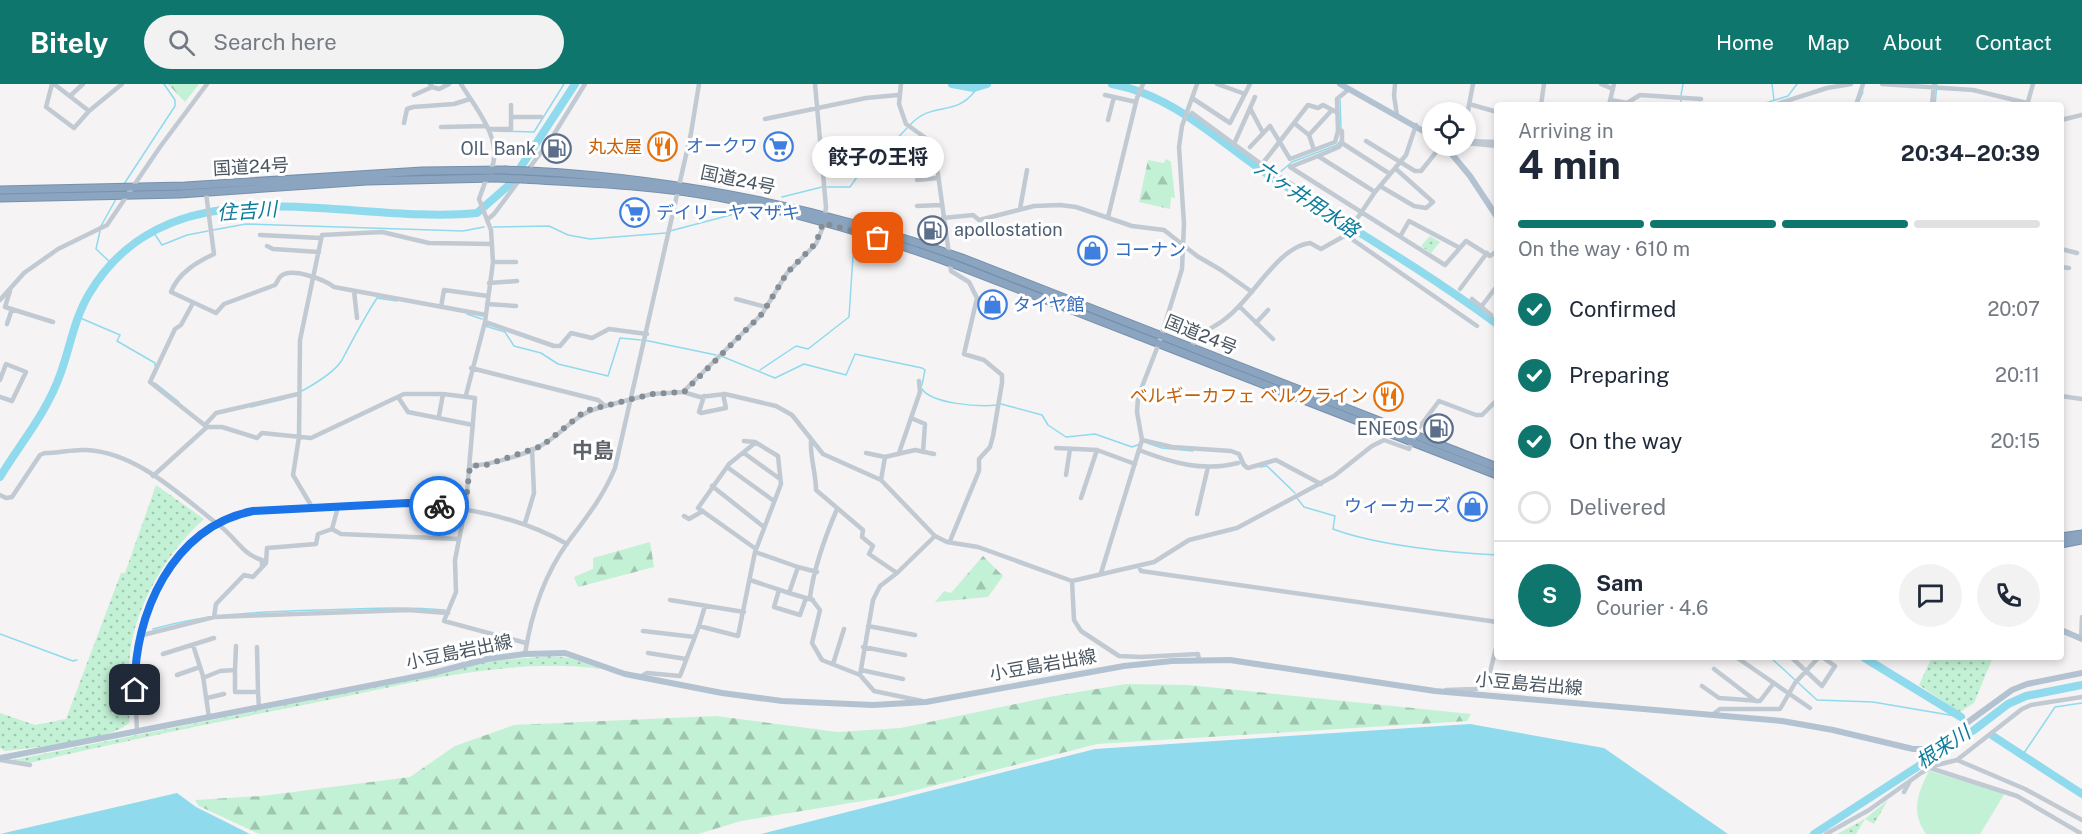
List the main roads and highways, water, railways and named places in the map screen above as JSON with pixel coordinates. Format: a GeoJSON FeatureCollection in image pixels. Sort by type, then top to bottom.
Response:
{"type":"FeatureCollection","features":[{"type":"Feature","properties":{"kind":"highway","name":"国道24号"},"geometry":{"type":"LineString","coordinates":[[0,190],[130,188],[422,171],[491,170],[596,174],[678,188],[824,219],[949,254],[1160,340],[1191,348],[1414,438],[1494,474]]}},
{"type":"Feature","properties":{"kind":"highway","name":"国道24号"},"geometry":{"type":"LineString","coordinates":[[0,198],[206,193],[367,181],[490,178],[678,188]]}},
{"type":"Feature","properties":{"kind":"highway","name":"国道24号"},"geometry":{"type":"LineString","coordinates":[[824,219],[950,262],[1414,438],[1494,466]]}},
{"type":"Feature","properties":{"kind":"highway"},"geometry":{"type":"LineString","coordinates":[[2064,537],[2082,534]]}},
{"type":"Feature","properties":{"kind":"highway"},"geometry":{"type":"LineString","coordinates":[[2064,543],[2082,540]]}},
{"type":"Feature","properties":{"kind":"main road"},"geometry":{"type":"LineString","coordinates":[[1340,84],[1422,129]]}},
{"type":"Feature","properties":{"kind":"main road"},"geometry":{"type":"LineString","coordinates":[[1456,156],[1494,213]]}},
{"type":"Feature","properties":{"kind":"main road"},"geometry":{"type":"LineString","coordinates":[[2064,631],[2081,639]]}},
{"type":"Feature","properties":{"kind":"main road","name":"小豆島岩出線"},"geometry":{"type":"LineString","coordinates":[[0,759],[429,674],[487,659],[525,654],[565,653],[640,677],[782,701],[873,705],[926,702],[1124,666],[1199,660],[1279,666],[1435,691],[1782,721],[1833,730],[1913,749],[1926,749],[1939,743],[2012,690],[2027,684],[2082,673]]}},
{"type":"Feature","properties":{"kind":"water"},"geometry":{"type":"Polygon","coordinates":[[[1470,724],[1604,748],[1728,834],[761,834],[1095,749],[1470,724]]]}},
{"type":"Feature","properties":{"kind":"water"},"geometry":{"type":"Polygon","coordinates":[[[177,793],[196,807],[250,834],[0,834],[177,793]]]}},
{"type":"Feature","properties":{"kind":"waterway"},"geometry":{"type":"LineString","coordinates":[[124,184],[175,106],[175,100],[164,84]]}},
{"type":"Feature","properties":{"kind":"waterway"},"geometry":{"type":"LineString","coordinates":[[493,131],[534,132],[564,84]]}},
{"type":"Feature","properties":{"kind":"waterway","name":"住吉川"},"geometry":{"type":"LineString","coordinates":[[0,477],[41,415],[55,389],[76,323],[89,294],[124,251],[166,225],[214,211],[265,207],[427,215],[477,213],[509,185],[575,84]]}},
{"type":"Feature","properties":{"kind":"waterway","name":"六ヶ井用水路"},"geometry":{"type":"LineString","coordinates":[[952,84],[974,88],[987,84]]}},
{"type":"Feature","properties":{"kind":"waterway","name":"六ヶ井用水路"},"geometry":{"type":"LineString","coordinates":[[1112,84],[1135,90],[1178,110],[1276,180],[1415,268],[1494,322]]}},
{"type":"Feature","properties":{"kind":"waterway"},"geometry":{"type":"LineString","coordinates":[[1681,95],[1683,84]]}},
{"type":"Feature","properties":{"kind":"waterway"},"geometry":{"type":"LineString","coordinates":[[1772,84],[1774,100]]}},
{"type":"Feature","properties":{"kind":"waterway"},"geometry":{"type":"LineString","coordinates":[[1769,102],[1788,96],[1797,84]]}},
{"type":"Feature","properties":{"kind":"waterway"},"geometry":{"type":"LineString","coordinates":[[1935,102],[1937,84]]}},
{"type":"Feature","properties":{"kind":"waterway"},"geometry":{"type":"LineString","coordinates":[[910,125],[927,113],[959,104],[975,91],[974,88]]}},
{"type":"Feature","properties":{"kind":"waterway"},"geometry":{"type":"LineString","coordinates":[[1859,101],[1863,92]]}},
{"type":"Feature","properties":{"kind":"waterway"},"geometry":{"type":"LineString","coordinates":[[1340,100],[1341,128]]}},
{"type":"Feature","properties":{"kind":"waterway"},"geometry":{"type":"LineString","coordinates":[[827,187],[850,187],[869,160],[888,148],[907,128]]}},
{"type":"Feature","properties":{"kind":"waterway"},"geometry":{"type":"LineString","coordinates":[[1279,173],[1292,162],[1337,145],[1340,141]]}},
{"type":"Feature","properties":{"kind":"waterway"},"geometry":{"type":"LineString","coordinates":[[782,197],[822,187]]}},
{"type":"Feature","properties":{"kind":"waterway"},"geometry":{"type":"LineString","coordinates":[[101,226],[116,199]]}},
{"type":"Feature","properties":{"kind":"waterway"},"geometry":{"type":"LineString","coordinates":[[670,231],[742,212]]}},
{"type":"Feature","properties":{"kind":"waterway"},"geometry":{"type":"LineString","coordinates":[[213,230],[246,224],[463,231],[484,227]]}},
{"type":"Feature","properties":{"kind":"waterway"},"geometry":{"type":"LineString","coordinates":[[493,227],[549,226],[568,235],[590,239],[666,233]]}},
{"type":"Feature","properties":{"kind":"waterway"},"geometry":{"type":"LineString","coordinates":[[152,230],[162,245],[187,235],[208,231]]}},
{"type":"Feature","properties":{"kind":"waterway"},"geometry":{"type":"LineString","coordinates":[[100,231],[96,249],[111,263]]}},
{"type":"Feature","properties":{"kind":"waterway"},"geometry":{"type":"LineString","coordinates":[[760,370],[796,346],[808,349],[849,317],[853,256],[870,242]]}},
{"type":"Feature","properties":{"kind":"waterway"},"geometry":{"type":"LineString","coordinates":[[300,392],[334,370],[377,298],[397,301]]}},
{"type":"Feature","properties":{"kind":"waterway"},"geometry":{"type":"LineString","coordinates":[[467,314],[482,319]]}},
{"type":"Feature","properties":{"kind":"waterway"},"geometry":{"type":"LineString","coordinates":[[78,317],[120,335],[117,341],[155,363],[155,366]]}},
{"type":"Feature","properties":{"kind":"waterway"},"geometry":{"type":"LineString","coordinates":[[485,326],[505,332],[514,346],[541,353],[558,364],[608,376],[620,338],[641,340]]}},
{"type":"Feature","properties":{"kind":"waterway"},"geometry":{"type":"LineString","coordinates":[[644,340],[716,355]]}},
{"type":"Feature","properties":{"kind":"waterway"},"geometry":{"type":"LineString","coordinates":[[721,356],[775,378],[804,364],[846,375],[855,354],[922,368],[925,370],[922,385]]}},
{"type":"Feature","properties":{"kind":"waterway"},"geometry":{"type":"LineString","coordinates":[[155,383],[179,402]]}},
{"type":"Feature","properties":{"kind":"waterway"},"geometry":{"type":"LineString","coordinates":[[922,389],[927,394],[945,401],[968,405],[997,405]]}},
{"type":"Feature","properties":{"kind":"waterway"},"geometry":{"type":"LineString","coordinates":[[251,407],[284,399]]}},
{"type":"Feature","properties":{"kind":"waterway"},"geometry":{"type":"LineString","coordinates":[[1001,404],[1042,415],[1048,425],[1066,437],[1095,434],[1132,447],[1140,444]]}},
{"type":"Feature","properties":{"kind":"waterway"},"geometry":{"type":"LineString","coordinates":[[1147,443],[1162,448],[1193,451]]}},
{"type":"Feature","properties":{"kind":"waterway"},"geometry":{"type":"LineString","coordinates":[[1240,462],[1246,469]]}},
{"type":"Feature","properties":{"kind":"waterway"},"geometry":{"type":"LineString","coordinates":[[1260,467],[1267,466],[1295,493]]}},
{"type":"Feature","properties":{"kind":"waterway"},"geometry":{"type":"LineString","coordinates":[[1297,498],[1304,507],[1335,516],[1333,529],[1350,535],[1414,547],[1494,555]]}},
{"type":"Feature","properties":{"kind":"waterway"},"geometry":{"type":"LineString","coordinates":[[153,629],[214,616],[254,613],[381,608],[445,610]]}},
{"type":"Feature","properties":{"kind":"waterway"},"geometry":{"type":"LineString","coordinates":[[0,634],[73,661],[77,660]]}},
{"type":"Feature","properties":{"kind":"waterway"},"geometry":{"type":"LineString","coordinates":[[1773,660],[1817,700],[1873,702],[1961,717]]}},
{"type":"Feature","properties":{"kind":"waterway","name":"六ヶ井用水路"},"geometry":{"type":"LineString","coordinates":[[1868,660],[1961,717]]}},
{"type":"Feature","properties":{"kind":"waterway","name":"根来川"},"geometry":{"type":"LineString","coordinates":[[1814,834],[1974,730],[2008,704],[2026,696],[2082,685]]}},
{"type":"Feature","properties":{"kind":"waterway"},"geometry":{"type":"LineString","coordinates":[[2022,756],[2055,707],[2082,703]]}},
{"type":"Feature","properties":{"kind":"waterway","name":"六ヶ井用水路"},"geometry":{"type":"LineString","coordinates":[[1993,736],[2082,794]]}},
{"type":"Feature","properties":{"kind":"place","name":"オークワ"},"geometry":{"type":"Point","coordinates":[779,146]}},
{"type":"Feature","properties":{"kind":"place","name":"丸太屋"},"geometry":{"type":"Point","coordinates":[663,147]}},
{"type":"Feature","properties":{"kind":"place","name":"OIL Bank"},"geometry":{"type":"Point","coordinates":[557,149]}},
{"type":"Feature","properties":{"kind":"place","name":"デイリーヤマザキ"},"geometry":{"type":"Point","coordinates":[635,213]}},
{"type":"Feature","properties":{"kind":"place","name":"apollostation"},"geometry":{"type":"Point","coordinates":[933,230]}},
{"type":"Feature","properties":{"kind":"place","name":"餃子の王将"},"geometry":{"type":"Point","coordinates":[878,238]}},
{"type":"Feature","properties":{"kind":"place","name":"コーナン"},"geometry":{"type":"Point","coordinates":[1093,250]}},
{"type":"Feature","properties":{"kind":"place","name":"タイヤ館"},"geometry":{"type":"Point","coordinates":[992,305]}},
{"type":"Feature","properties":{"kind":"place","name":"ベルギーカフェ ベルクライン"},"geometry":{"type":"Point","coordinates":[1389,396]}},
{"type":"Feature","properties":{"kind":"place","name":"ENEOS"},"geometry":{"type":"Point","coordinates":[1439,429]}},
{"type":"Feature","properties":{"kind":"place","name":"ウィーカーズ"},"geometry":{"type":"Point","coordinates":[1472,506]}},
{"type":"Feature","properties":{"kind":"district","name":"中島"},"geometry":{"type":"Point","coordinates":[593,451]}}]}
